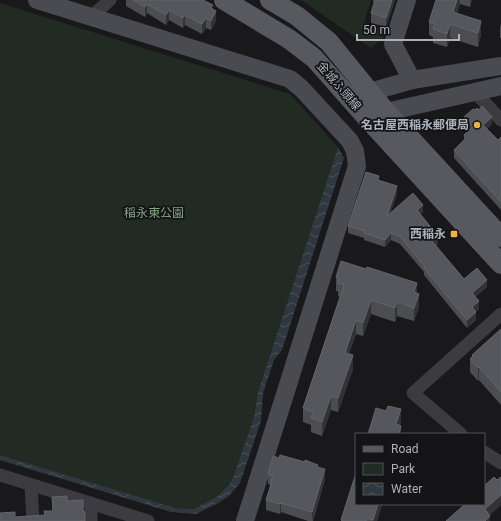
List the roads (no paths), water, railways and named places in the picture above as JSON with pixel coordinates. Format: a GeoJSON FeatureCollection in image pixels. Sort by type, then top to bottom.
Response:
{"type":"FeatureCollection","features":[{"type":"Feature","properties":{"kind":"main road","name":"金城ふ頭線"},"geometry":{"type":"LineString","coordinates":[[224,0],[289,39],[314,58],[501,264]]}},
{"type":"Feature","properties":{"kind":"main road","name":"金城ふ頭線"},"geometry":{"type":"LineString","coordinates":[[270,0],[297,16],[329,42],[386,112],[501,238]]}},
{"type":"Feature","properties":{"kind":"street"},"geometry":{"type":"LineString","coordinates":[[37,0],[290,79],[302,89],[350,141],[355,151],[357,166],[245,521]]}},
{"type":"Feature","properties":{"kind":"street"},"geometry":{"type":"LineString","coordinates":[[91,17],[110,0]]}},
{"type":"Feature","properties":{"kind":"street"},"geometry":{"type":"LineString","coordinates":[[407,0],[393,44],[412,80]]}},
{"type":"Feature","properties":{"kind":"street"},"geometry":{"type":"LineString","coordinates":[[501,66],[412,80],[370,92],[367,118],[386,112],[501,86]]}},
{"type":"Feature","properties":{"kind":"street"},"geometry":{"type":"LineString","coordinates":[[475,92],[501,120]]}},
{"type":"Feature","properties":{"kind":"street"},"geometry":{"type":"LineString","coordinates":[[460,433],[413,394],[501,314]]}},
{"type":"Feature","properties":{"kind":"street"},"geometry":{"type":"LineString","coordinates":[[485,453],[501,463]]}},
{"type":"Feature","properties":{"kind":"street"},"geometry":{"type":"LineString","coordinates":[[0,475],[148,521]]}},
{"type":"Feature","properties":{"kind":"street"},"geometry":{"type":"LineString","coordinates":[[31,485],[33,521]]}},
{"type":"Feature","properties":{"kind":"street"},"geometry":{"type":"LineString","coordinates":[[90,503],[92,521]]}},
{"type":"Feature","properties":{"kind":"water"},"geometry":{"type":"Polygon","coordinates":[[[338,147],[344,158],[282,350],[274,360],[263,393],[261,421],[240,483],[229,496],[196,514],[171,512],[0,460],[0,455],[175,508],[194,509],[216,497],[229,485],[234,475],[254,417],[258,392],[338,147]]]}},
{"type":"Feature","properties":{"kind":"place","name":"名古屋西稲永郵便局"},"geometry":{"type":"Point","coordinates":[477,125]}},
{"type":"Feature","properties":{"kind":"place","name":"西稲永"},"geometry":{"type":"Point","coordinates":[454,234]}},
{"type":"Feature","properties":{"kind":"park label","name":"稲永東公園"},"geometry":{"type":"Point","coordinates":[154,213]}}]}
